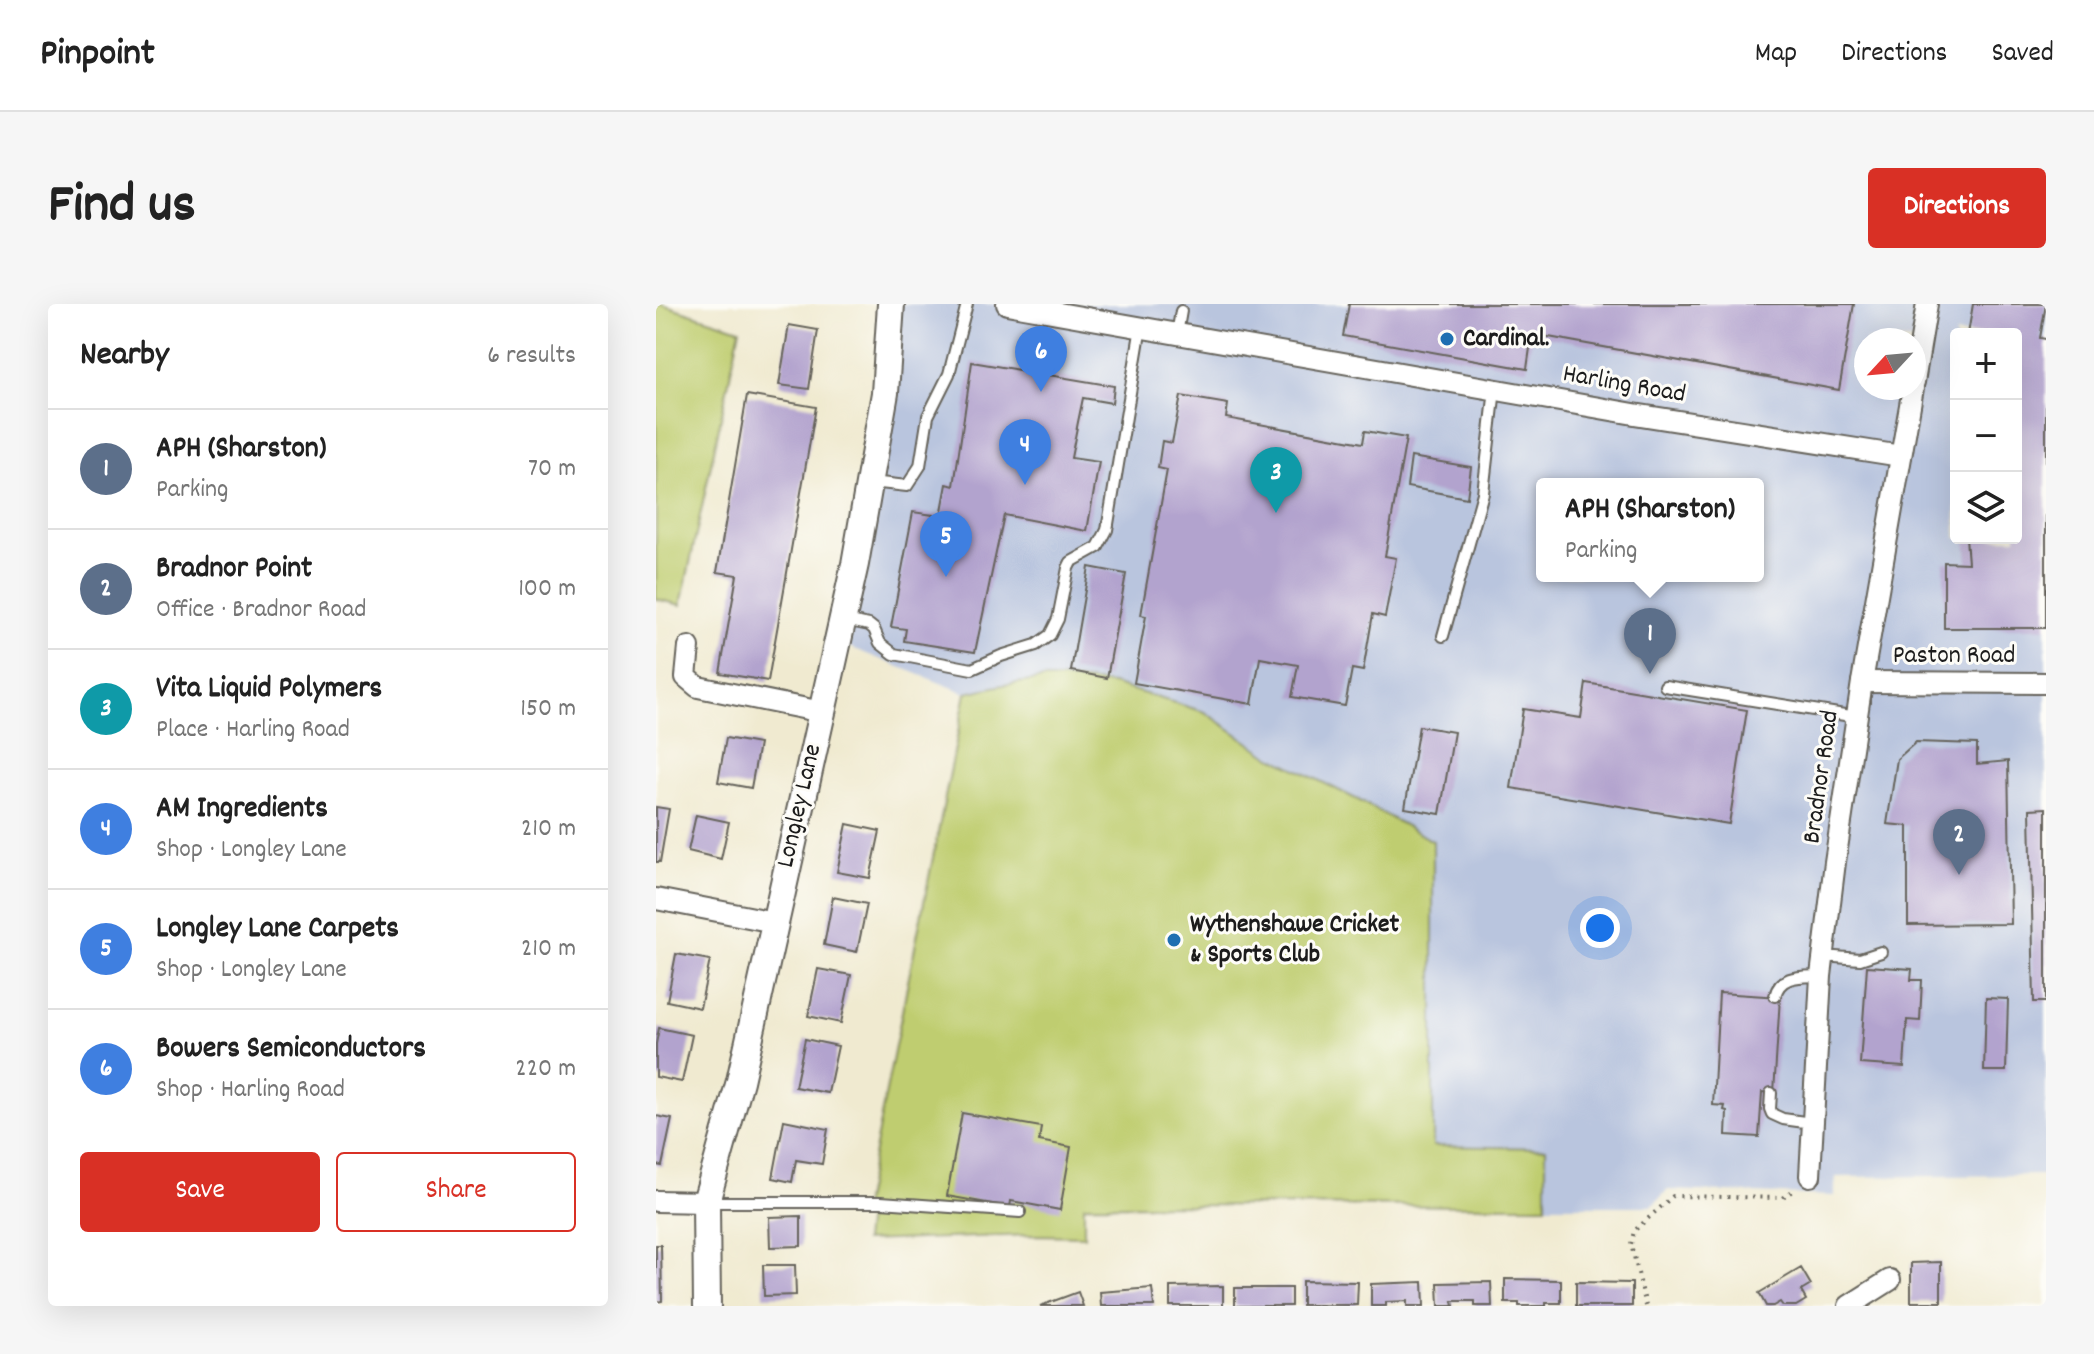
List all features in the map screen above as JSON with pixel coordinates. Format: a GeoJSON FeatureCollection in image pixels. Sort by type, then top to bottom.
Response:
{"type":"FeatureCollection","features":[{"type":"Feature","properties":{"kind":"street","name":"Longley Lane"},"geometry":{"type":"LineString","coordinates":[[707,1306],[706,1202],[740,1081],[842,619],[885,393],[891,304]]}},
{"type":"Feature","properties":{"kind":"street","name":"Harling Road"},"geometry":{"type":"LineString","coordinates":[[1007,304],[1634,414],[1901,456]]}},
{"type":"Feature","properties":{"kind":"street","name":"Bradnor Road"},"geometry":{"type":"LineString","coordinates":[[1923,328],[1927,304]]}},
{"type":"Feature","properties":{"kind":"street","name":"Bradnor Road"},"geometry":{"type":"LineString","coordinates":[[1810,1176],[1822,966],[1862,682],[1911,400]]}},
{"type":"Feature","properties":{"kind":"street"},"geometry":{"type":"LineString","coordinates":[[689,647],[686,677],[698,687],[822,712]]}},
{"type":"Feature","properties":{"kind":"street","name":"Paston Road"},"geometry":{"type":"LineString","coordinates":[[1862,682],[2046,683]]}},
{"type":"Feature","properties":{"kind":"street"},"geometry":{"type":"LineString","coordinates":[[656,899],[774,922]]}},
{"type":"Feature","properties":{"kind":"street"},"geometry":{"type":"LineString","coordinates":[[656,1201],[706,1202]]}},
{"type":"Feature","properties":{"kind":"street"},"geometry":{"type":"LineString","coordinates":[[1849,1306],[1890,1280]]}},
{"type":"Feature","properties":{"kind":"lane"},"geometry":{"type":"LineString","coordinates":[[869,482],[907,486],[920,466],[928,416],[949,374],[967,304]]}},
{"type":"Feature","properties":{"kind":"lane"},"geometry":{"type":"LineString","coordinates":[[1177,334],[1181,311]]}},
{"type":"Feature","properties":{"kind":"lane"},"geometry":{"type":"LineString","coordinates":[[842,619],[869,625],[880,643],[894,654],[972,669],[1036,645],[1050,635],[1058,619],[1071,562],[1098,547],[1107,530],[1141,327]]}},
{"type":"Feature","properties":{"kind":"lane"},"geometry":{"type":"LineString","coordinates":[[1443,636],[1483,493],[1495,389]]}},
{"type":"Feature","properties":{"kind":"lane"},"geometry":{"type":"LineString","coordinates":[[1665,686],[1857,717]]}},
{"type":"Feature","properties":{"kind":"lane"},"geometry":{"type":"LineString","coordinates":[[1775,996],[1777,988],[1789,978],[1822,966],[1881,952]]}},
{"type":"Feature","properties":{"kind":"lane"},"geometry":{"type":"LineString","coordinates":[[1771,1093],[1772,1114],[1783,1119],[1812,1123]]}},
{"type":"Feature","properties":{"kind":"lane"},"geometry":{"type":"LineString","coordinates":[[706,1202],[881,1202],[1020,1212]]}},
{"type":"Feature","properties":{"kind":"path"},"geometry":{"type":"LineString","coordinates":[[1646,1306],[1631,1244],[1634,1231],[1673,1196],[1783,1198],[1810,1176]]}},
{"type":"Feature","properties":{"kind":"shaded area"},"geometry":{"type":"Polygon","coordinates":[[[897,304],[2046,304],[2046,1175],[1836,1177],[1834,1196],[1668,1190],[1652,1206],[1546,1206],[1545,1148],[1433,1147],[1432,841],[1266,754],[1205,712],[1112,684],[1064,679],[1003,685],[966,693],[849,647],[897,304]]]}},
{"type":"Feature","properties":{"kind":"green space"},"geometry":{"type":"Polygon","coordinates":[[[656,304],[740,329],[681,605],[656,599],[656,304]]]}},
{"type":"Feature","properties":{"kind":"green space","name":"Wythenshawe Cricket & Sports Club"},"geometry":{"type":"Polygon","coordinates":[[[1045,679],[1112,684],[1205,712],[1266,754],[1433,841],[1433,1146],[1546,1148],[1546,1206],[1084,1205],[1084,1236],[864,1241],[868,1207],[863,1206],[966,693],[1045,679]]]}},
{"type":"Feature","properties":{"kind":"building"},"geometry":{"type":"Polygon","coordinates":[[[1349,304],[1854,304],[1839,390],[1532,334],[1527,369],[1343,336],[1349,304]]]}},
{"type":"Feature","properties":{"kind":"building"},"geometry":{"type":"Polygon","coordinates":[[[1973,304],[2046,304],[2040,338],[2046,339],[2046,628],[1944,628],[1944,562],[1968,563],[1966,544],[2022,544],[2022,328],[1969,328],[1973,304]]]}},
{"type":"Feature","properties":{"kind":"building"},"geometry":{"type":"Polygon","coordinates":[[[789,325],[818,330],[809,389],[779,385],[789,325]]]}},
{"type":"Feature","properties":{"kind":"building"},"geometry":{"type":"Polygon","coordinates":[[[972,362],[1114,386],[1112,403],[1083,398],[1071,458],[1099,462],[1087,531],[1004,515],[975,652],[904,641],[906,629],[891,627],[913,512],[941,516],[947,484],[954,486],[972,362]]]}},
{"type":"Feature","properties":{"kind":"building"},"geometry":{"type":"Polygon","coordinates":[[[747,395],[816,407],[768,681],[720,673],[737,575],[717,572],[747,395]]]}},
{"type":"Feature","properties":{"kind":"building"},"geometry":{"type":"Polygon","coordinates":[[[1181,396],[1228,404],[1226,418],[1363,443],[1365,431],[1406,438],[1385,556],[1396,558],[1385,617],[1373,614],[1363,671],[1352,669],[1345,706],[1292,697],[1298,665],[1260,658],[1252,704],[1134,683],[1146,616],[1141,615],[1167,470],[1158,468],[1162,441],[1172,443],[1181,396]]]}},
{"type":"Feature","properties":{"kind":"building"},"geometry":{"type":"Polygon","coordinates":[[[1411,457],[1471,467],[1467,498],[1407,487],[1411,457]]]}},
{"type":"Feature","properties":{"kind":"building"},"geometry":{"type":"Polygon","coordinates":[[[1089,567],[1126,574],[1107,678],[1071,671],[1089,567]]]}},
{"type":"Feature","properties":{"kind":"building"},"geometry":{"type":"Polygon","coordinates":[[[1586,683],[1747,710],[1729,824],[1511,788],[1523,709],[1581,718],[1586,683]]]}},
{"type":"Feature","properties":{"kind":"building"},"geometry":{"type":"Polygon","coordinates":[[[1419,726],[1454,732],[1440,814],[1405,808],[1419,726]]]}},
{"type":"Feature","properties":{"kind":"building"},"geometry":{"type":"Polygon","coordinates":[[[726,738],[759,744],[751,788],[718,782],[726,738]]]}},
{"type":"Feature","properties":{"kind":"building"},"geometry":{"type":"Polygon","coordinates":[[[1916,742],[1977,744],[1977,764],[2008,761],[2011,924],[1908,925],[1908,826],[1887,824],[1897,759],[1916,742]]]}},
{"type":"Feature","properties":{"kind":"building"},"geometry":{"type":"Polygon","coordinates":[[[656,807],[669,809],[660,862],[656,862],[656,807]]]}},
{"type":"Feature","properties":{"kind":"building"},"geometry":{"type":"Polygon","coordinates":[[[2046,808],[2046,1002],[2034,1002],[2030,809],[2046,808]]]}},
{"type":"Feature","properties":{"kind":"building"},"geometry":{"type":"Polygon","coordinates":[[[696,815],[729,822],[721,859],[688,851],[696,815]]]}},
{"type":"Feature","properties":{"kind":"building"},"geometry":{"type":"Polygon","coordinates":[[[847,824],[880,831],[870,878],[837,872],[847,824]]]}},
{"type":"Feature","properties":{"kind":"building"},"geometry":{"type":"Polygon","coordinates":[[[833,897],[867,904],[857,952],[824,945],[833,897]]]}},
{"type":"Feature","properties":{"kind":"building"},"geometry":{"type":"Polygon","coordinates":[[[676,954],[710,960],[700,1008],[667,1001],[676,954]]]}},
{"type":"Feature","properties":{"kind":"building"},"geometry":{"type":"Polygon","coordinates":[[[1867,966],[1912,969],[1911,980],[1922,980],[1920,1021],[1907,1020],[1904,1067],[1860,1064],[1867,966]]]}},
{"type":"Feature","properties":{"kind":"building"},"geometry":{"type":"Polygon","coordinates":[[[818,969],[851,975],[841,1023],[808,1016],[818,969]]]}},
{"type":"Feature","properties":{"kind":"building"},"geometry":{"type":"Polygon","coordinates":[[[1719,993],[1780,997],[1774,1093],[1762,1092],[1759,1137],[1726,1135],[1725,1106],[1713,1105],[1719,993]]]}},
{"type":"Feature","properties":{"kind":"building"},"geometry":{"type":"Polygon","coordinates":[[[1986,998],[2008,999],[2006,1071],[1984,1071],[1986,998]]]}},
{"type":"Feature","properties":{"kind":"building"},"geometry":{"type":"Polygon","coordinates":[[[659,1028],[692,1035],[682,1082],[656,1077],[659,1028]]]}},
{"type":"Feature","properties":{"kind":"building"},"geometry":{"type":"Polygon","coordinates":[[[805,1039],[838,1046],[828,1093],[795,1087],[805,1039]]]}},
{"type":"Feature","properties":{"kind":"building"},"geometry":{"type":"Polygon","coordinates":[[[962,1113],[1041,1127],[1039,1141],[1071,1147],[1060,1210],[1011,1201],[1010,1207],[947,1196],[962,1113]]]}},
{"type":"Feature","properties":{"kind":"building"},"geometry":{"type":"Polygon","coordinates":[[[656,1116],[672,1119],[662,1166],[656,1165],[656,1116]]]}},
{"type":"Feature","properties":{"kind":"building"},"geometry":{"type":"Polygon","coordinates":[[[784,1120],[828,1129],[822,1164],[796,1160],[792,1182],[773,1178],[784,1120]]]}},
{"type":"Feature","properties":{"kind":"building"},"geometry":{"type":"Polygon","coordinates":[[[801,1216],[801,1246],[770,1247],[769,1217],[801,1216]]]}},
{"type":"Feature","properties":{"kind":"building"},"geometry":{"type":"Polygon","coordinates":[[[656,1245],[661,1245],[662,1301],[656,1302],[656,1245]]]}},
{"type":"Feature","properties":{"kind":"building"},"geometry":{"type":"Polygon","coordinates":[[[1941,1262],[1941,1302],[1911,1302],[1911,1263],[1941,1262]]]}},
{"type":"Feature","properties":{"kind":"building"},"geometry":{"type":"Polygon","coordinates":[[[763,1265],[795,1265],[796,1295],[764,1296],[763,1265]]]}},
{"type":"Feature","properties":{"kind":"building"},"geometry":{"type":"Polygon","coordinates":[[[1801,1268],[1811,1285],[1801,1291],[1806,1300],[1796,1306],[1783,1306],[1780,1302],[1766,1306],[1759,1293],[1801,1268]]]}},
{"type":"Feature","properties":{"kind":"building"},"geometry":{"type":"Polygon","coordinates":[[[1505,1279],[1561,1280],[1561,1303],[1519,1306],[1519,1303],[1505,1303],[1505,1279]]]}},
{"type":"Feature","properties":{"kind":"building"},"geometry":{"type":"Polygon","coordinates":[[[1302,1281],[1358,1282],[1357,1305],[1302,1305],[1302,1281]]]}},
{"type":"Feature","properties":{"kind":"building"},"geometry":{"type":"Polygon","coordinates":[[[1423,1282],[1424,1306],[1407,1306],[1407,1301],[1371,1306],[1371,1284],[1423,1282]]]}},
{"type":"Feature","properties":{"kind":"building"},"geometry":{"type":"Polygon","coordinates":[[[1491,1282],[1492,1306],[1475,1306],[1475,1301],[1453,1301],[1454,1306],[1439,1306],[1438,1283],[1491,1282]]]}},
{"type":"Feature","properties":{"kind":"building"},"geometry":{"type":"Polygon","coordinates":[[[1576,1282],[1632,1283],[1632,1306],[1576,1306],[1576,1282]]]}},
{"type":"Feature","properties":{"kind":"building"},"geometry":{"type":"Polygon","coordinates":[[[1223,1286],[1223,1306],[1170,1306],[1170,1287],[1223,1286]]]}},
{"type":"Feature","properties":{"kind":"building"},"geometry":{"type":"Polygon","coordinates":[[[1152,1288],[1154,1306],[1101,1306],[1100,1292],[1152,1288]]]}},
{"type":"Feature","properties":{"kind":"building"},"geometry":{"type":"Polygon","coordinates":[[[1235,1288],[1291,1288],[1291,1306],[1235,1306],[1235,1288]]]}},
{"type":"Feature","properties":{"kind":"building"},"geometry":{"type":"Polygon","coordinates":[[[1078,1292],[1083,1306],[1040,1306],[1078,1292]]]}},
{"type":"Feature","properties":{"kind":"place","name":"Cardinal."},"geometry":{"type":"Point","coordinates":[1447,339]}},
{"type":"Feature","properties":{"kind":"place","name":"Bowers Semiconductors"},"geometry":{"type":"Point","coordinates":[1041,392]}},
{"type":"Feature","properties":{"kind":"place","name":"AM Ingredients"},"geometry":{"type":"Point","coordinates":[1025,485]}},
{"type":"Feature","properties":{"kind":"place","name":"Vita Liquid Polymers"},"geometry":{"type":"Point","coordinates":[1276,513]}},
{"type":"Feature","properties":{"kind":"place","name":"Longley Lane Carpets"},"geometry":{"type":"Point","coordinates":[946,577]}},
{"type":"Feature","properties":{"kind":"place","name":"APH (Sharston)"},"geometry":{"type":"Point","coordinates":[1650,674]}},
{"type":"Feature","properties":{"kind":"place","name":"Bradnor Point"},"geometry":{"type":"Point","coordinates":[1959,875]}},
{"type":"Feature","properties":{"kind":"place","name":"Wythenshawe Cricket & Sports Club"},"geometry":{"type":"Point","coordinates":[1174,940]}}]}
